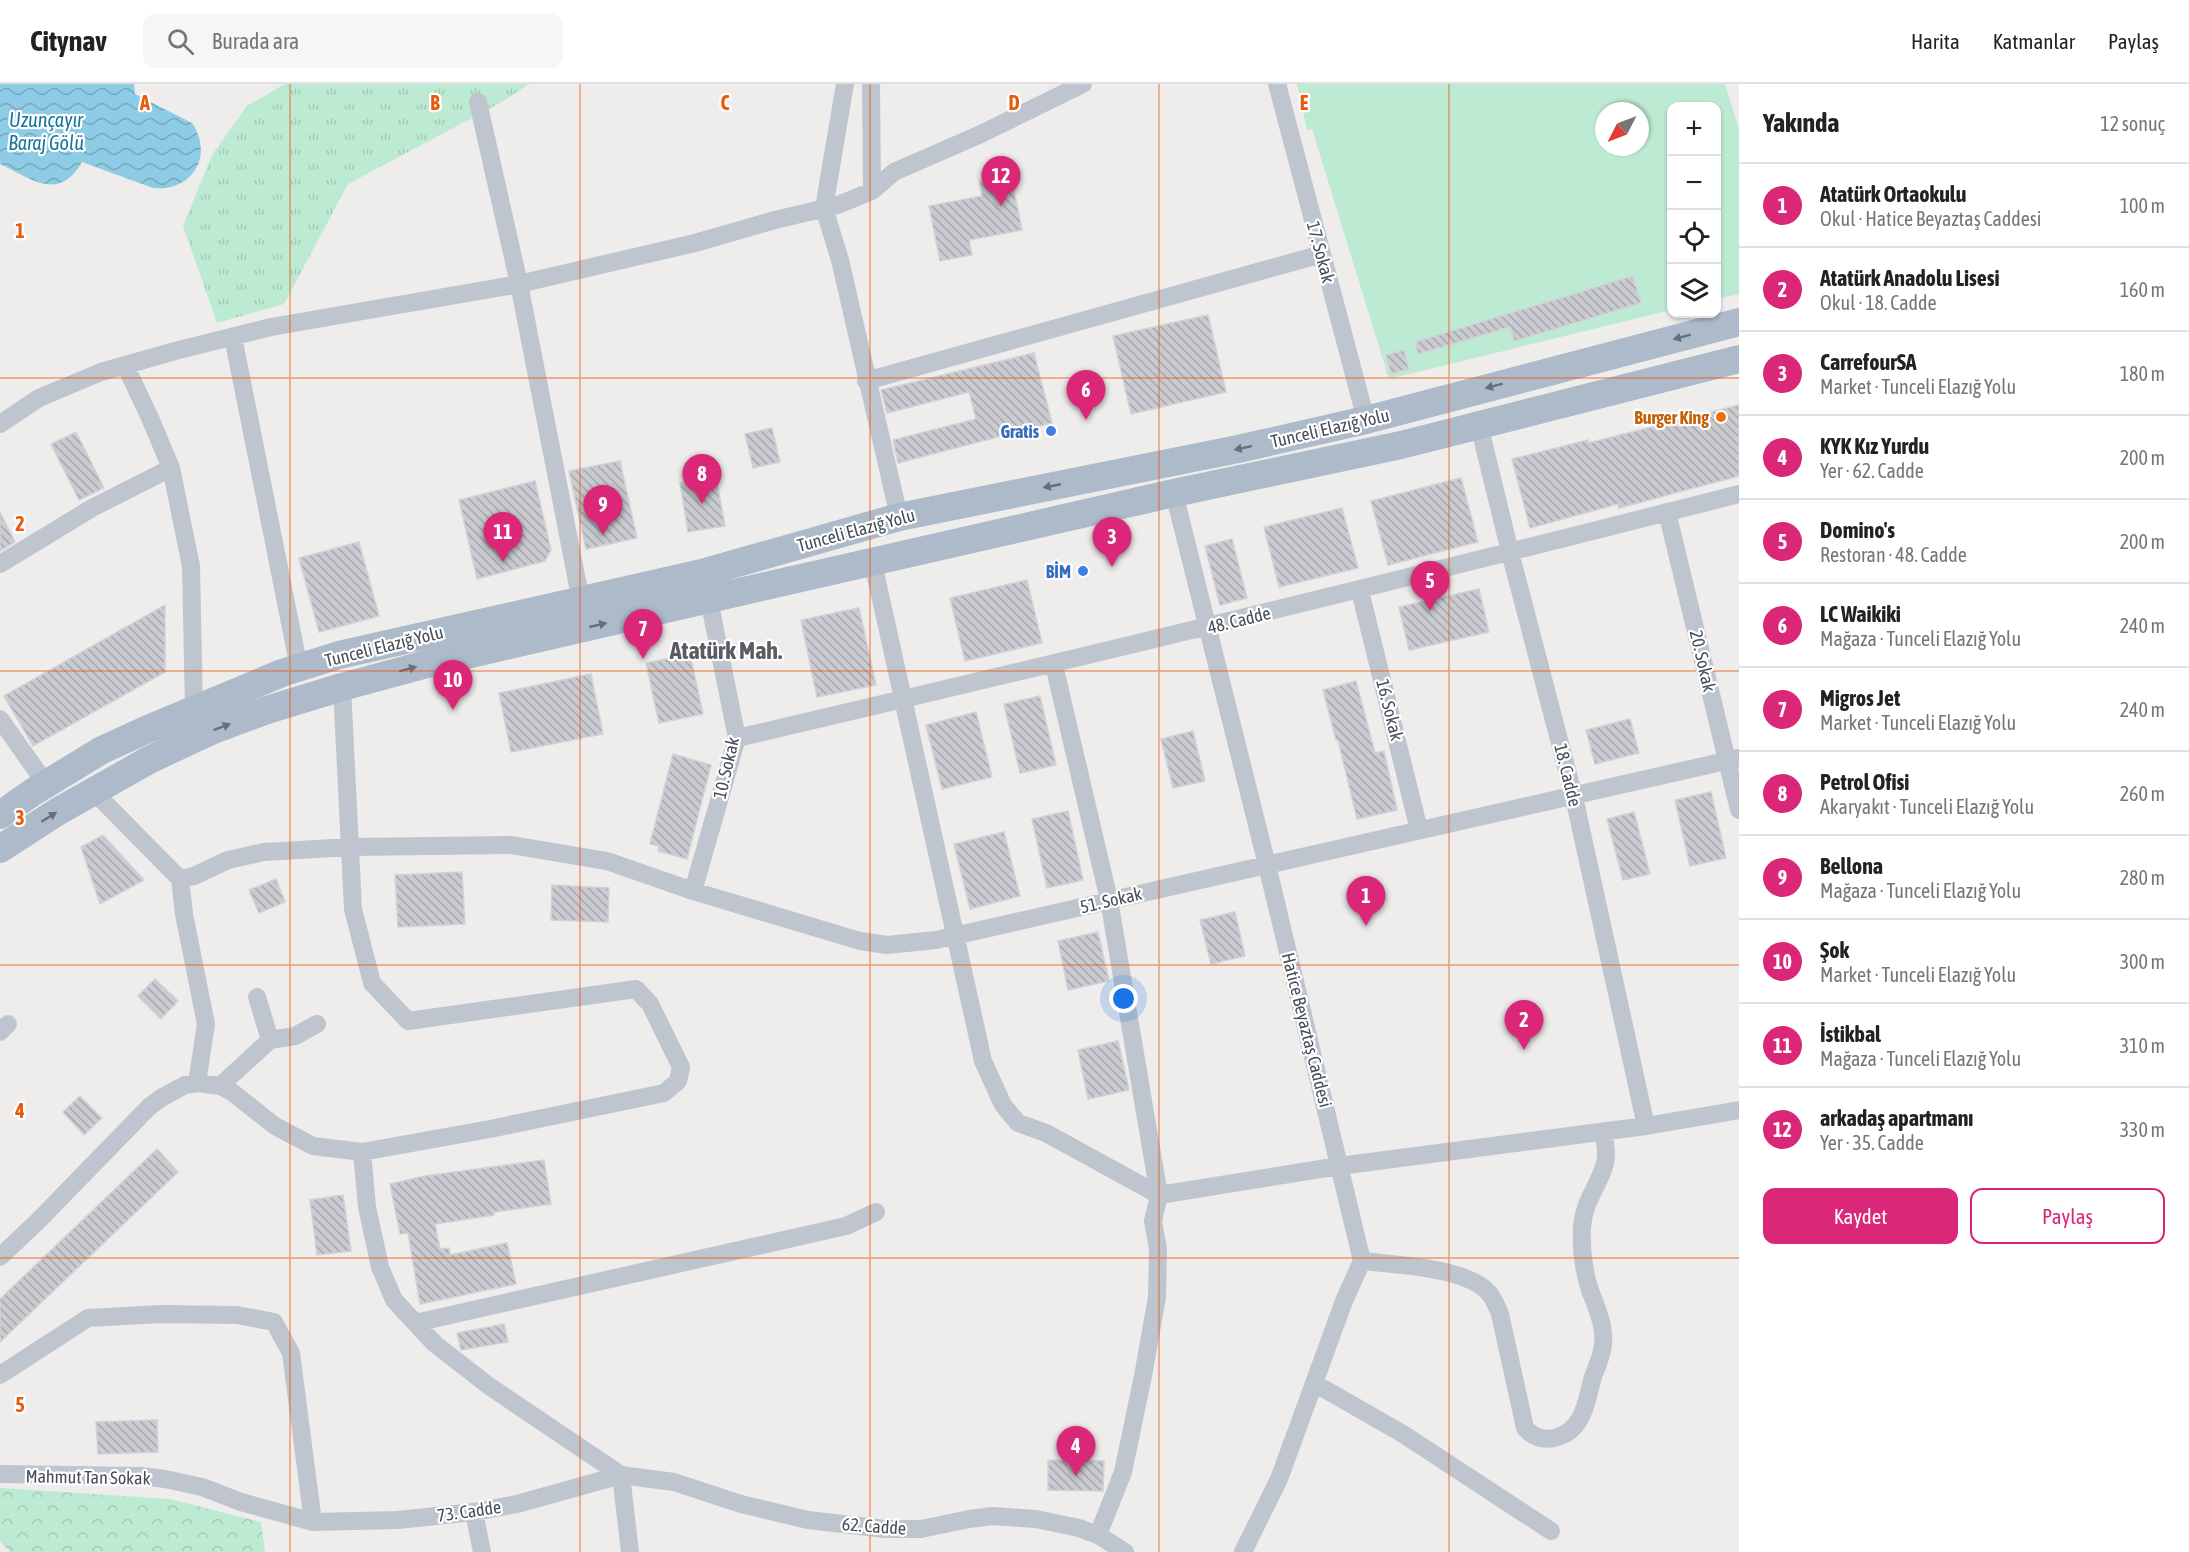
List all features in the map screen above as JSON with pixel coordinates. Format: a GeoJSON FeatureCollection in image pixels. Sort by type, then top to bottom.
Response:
{"type":"FeatureCollection","features":[{"type":"Feature","properties":{"kind":"main road","name":"Tunceli Elazığ Yolu"},"geometry":{"type":"LineString","coordinates":[[0,849],[93,791],[149,760],[213,730],[267,710],[706,586],[899,517],[1238,449],[1366,420],[1739,322]]}},
{"type":"Feature","properties":{"kind":"main road","name":"Tunceli Elazığ Yolu"},"geometry":{"type":"LineString","coordinates":[[0,815],[102,750],[299,668],[339,656],[581,601],[873,562],[1174,493],[1401,445],[1739,360]]}},
{"type":"Feature","properties":{"kind":"street"},"geometry":{"type":"LineString","coordinates":[[845,84],[824,208],[840,260],[899,517]]}},
{"type":"Feature","properties":{"kind":"street"},"geometry":{"type":"LineString","coordinates":[[871,84],[872,191]]}},
{"type":"Feature","properties":{"kind":"street"},"geometry":{"type":"LineString","coordinates":[[0,424],[39,398],[101,372],[125,365],[271,327],[519,284],[695,243],[824,208],[872,191],[894,172],[981,134],[1083,84]]}},
{"type":"Feature","properties":{"kind":"street","name":"17. Sokak"},"geometry":{"type":"LineString","coordinates":[[1277,84],[1366,420]]}},
{"type":"Feature","properties":{"kind":"street"},"geometry":{"type":"LineString","coordinates":[[478,102],[519,284],[581,601]]}},
{"type":"Feature","properties":{"kind":"street"},"geometry":{"type":"LineString","coordinates":[[867,381],[1322,254]]}},
{"type":"Feature","properties":{"kind":"street"},"geometry":{"type":"LineString","coordinates":[[233,337],[299,668]]}},
{"type":"Feature","properties":{"kind":"street"},"geometry":{"type":"LineString","coordinates":[[125,365],[171,468],[191,566],[194,710]]}},
{"type":"Feature","properties":{"kind":"street","name":"18. Cadde"},"geometry":{"type":"LineString","coordinates":[[1479,425],[1574,797],[1646,1126]]}},
{"type":"Feature","properties":{"kind":"street"},"geometry":{"type":"LineString","coordinates":[[0,564],[92,508],[171,468]]}},
{"type":"Feature","properties":{"kind":"street","name":"Hatice Beyaztaş Caddesi"},"geometry":{"type":"LineString","coordinates":[[1174,493],[1267,865],[1362,1261]]}},
{"type":"Feature","properties":{"kind":"street","name":"48. Cadde"},"geometry":{"type":"LineString","coordinates":[[737,738],[1360,591],[1739,494]]}},
{"type":"Feature","properties":{"kind":"street","name":"20. Sokak"},"geometry":{"type":"LineString","coordinates":[[1667,512],[1732,759],[1739,810]]}},
{"type":"Feature","properties":{"kind":"street"},"geometry":{"type":"LineString","coordinates":[[873,562],[983,1061],[1003,1105],[1018,1123],[1046,1134],[1159,1195],[1340,1166],[1646,1126],[1739,1110]]}},
{"type":"Feature","properties":{"kind":"street","name":"10. Sokak"},"geometry":{"type":"LineString","coordinates":[[693,891],[737,738],[706,586]]}},
{"type":"Feature","properties":{"kind":"street","name":"16. Sokak"},"geometry":{"type":"LineString","coordinates":[[1360,591],[1419,830]]}},
{"type":"Feature","properties":{"kind":"street"},"geometry":{"type":"LineString","coordinates":[[1054,665],[1109,900],[1159,1195],[1153,1221],[1158,1249],[1157,1297],[1143,1376],[1123,1472],[1098,1535]]}},
{"type":"Feature","properties":{"kind":"street"},"geometry":{"type":"LineString","coordinates":[[0,1257],[149,1107],[175,1090],[197,1083],[220,1086],[275,1126],[314,1146],[362,1152],[490,1129],[664,1093],[678,1082],[681,1067],[650,1004],[636,989],[408,1022],[372,983],[353,909],[342,687]]}},
{"type":"Feature","properties":{"kind":"street"},"geometry":{"type":"LineString","coordinates":[[0,719],[46,784]]}},
{"type":"Feature","properties":{"kind":"street","name":"51. Sokak"},"geometry":{"type":"LineString","coordinates":[[180,879],[194,876],[228,860],[264,852],[512,845],[608,861],[693,891],[860,941],[887,945],[936,940],[1574,797],[1732,759]]}},
{"type":"Feature","properties":{"kind":"street"},"geometry":{"type":"LineString","coordinates":[[93,791],[180,879],[184,914],[206,1024],[197,1083]]}},
{"type":"Feature","properties":{"kind":"street"},"geometry":{"type":"LineString","coordinates":[[257,997],[270,1040]]}},
{"type":"Feature","properties":{"kind":"street"},"geometry":{"type":"LineString","coordinates":[[220,1086],[270,1040],[295,1036],[317,1024]]}},
{"type":"Feature","properties":{"kind":"street"},"geometry":{"type":"LineString","coordinates":[[1244,1552],[1279,1479],[1344,1301],[1362,1261],[1433,1269],[1480,1285],[1496,1303],[1500,1314],[1526,1428],[1532,1435],[1552,1438],[1563,1435],[1580,1419],[1586,1407],[1603,1348],[1602,1325],[1585,1272],[1582,1236],[1587,1200],[1605,1163],[1604,1131]]}},
{"type":"Feature","properties":{"kind":"street"},"geometry":{"type":"LineString","coordinates":[[362,1152],[367,1208],[380,1267],[394,1300],[435,1344],[489,1386],[621,1475],[630,1552]]}},
{"type":"Feature","properties":{"kind":"street"},"geometry":{"type":"LineString","coordinates":[[416,1323],[846,1226],[876,1212]]}},
{"type":"Feature","properties":{"kind":"street"},"geometry":{"type":"LineString","coordinates":[[0,1375],[88,1318],[162,1314],[237,1315],[274,1322],[291,1353],[313,1522]]}},
{"type":"Feature","properties":{"kind":"street"},"geometry":{"type":"LineString","coordinates":[[1314,1383],[1403,1434],[1551,1531]]}},
{"type":"Feature","properties":{"kind":"street","name":"Mahmut Tan Sokak"},"geometry":{"type":"LineString","coordinates":[[0,1474],[141,1476],[165,1479],[202,1487],[241,1502],[313,1522]]}},
{"type":"Feature","properties":{"kind":"street","name":"62. Cadde"},"geometry":{"type":"LineString","coordinates":[[621,1475],[674,1482],[741,1504],[808,1520],[885,1529],[921,1529],[993,1516],[1036,1519],[1079,1528],[1098,1535],[1125,1552]]}},
{"type":"Feature","properties":{"kind":"street","name":"73. Cadde"},"geometry":{"type":"LineString","coordinates":[[313,1522],[398,1520],[474,1512],[517,1504],[621,1475]]}},
{"type":"Feature","properties":{"kind":"street"},"geometry":{"type":"LineString","coordinates":[[474,1512],[482,1552]]}},
{"type":"Feature","properties":{"kind":"green space"},"geometry":{"type":"Polygon","coordinates":[[[285,84],[529,84],[502,102],[348,184],[284,304],[217,323],[183,226],[212,155],[247,106],[285,84]]]}},
{"type":"Feature","properties":{"kind":"green space"},"geometry":{"type":"Polygon","coordinates":[[[1297,84],[1725,84],[1739,129],[1739,294],[1721,298],[1721,102],[1667,102],[1667,311],[1389,379],[1312,129],[1307,130],[1297,84]]]}},
{"type":"Feature","properties":{"kind":"green space"},"geometry":{"type":"Polygon","coordinates":[[[0,1488],[170,1499],[261,1522],[265,1552],[10,1552],[0,1541],[0,1488]]]}},
{"type":"Feature","properties":{"kind":"water","name":"Uzunçayır Baraj Gölü"},"geometry":{"type":"Polygon","coordinates":[[[0,84],[134,84],[135,94],[192,123],[201,147],[196,169],[189,178],[167,188],[153,188],[82,162],[64,182],[44,184],[33,180],[0,164],[0,84]]]}},
{"type":"Feature","properties":{"kind":"building"},"geometry":{"type":"Polygon","coordinates":[[[1011,175],[1022,230],[969,240],[972,255],[940,261],[929,206],[982,196],[980,181],[1011,175]]]}},
{"type":"Feature","properties":{"kind":"building"},"geometry":{"type":"Polygon","coordinates":[[[1633,276],[1641,303],[1514,341],[1510,327],[1418,354],[1415,342],[1633,276]]]}},
{"type":"Feature","properties":{"kind":"building"},"geometry":{"type":"Polygon","coordinates":[[[1208,315],[1226,392],[1131,414],[1113,336],[1208,315]]]}},
{"type":"Feature","properties":{"kind":"building"},"geometry":{"type":"Polygon","coordinates":[[[1404,350],[1409,369],[1391,374],[1386,355],[1404,350]]]}},
{"type":"Feature","properties":{"kind":"building"},"geometry":{"type":"Polygon","coordinates":[[[1034,353],[1052,423],[898,463],[893,440],[976,419],[969,392],[887,413],[881,390],[1034,353]]]}},
{"type":"Feature","properties":{"kind":"building"},"geometry":{"type":"Polygon","coordinates":[[[1739,405],[1739,476],[1619,508],[1618,504],[1530,528],[1512,459],[1588,440],[1588,443],[1739,405]]]}},
{"type":"Feature","properties":{"kind":"building"},"geometry":{"type":"Polygon","coordinates":[[[772,428],[780,462],[753,468],[745,434],[772,428]]]}},
{"type":"Feature","properties":{"kind":"building"},"geometry":{"type":"Polygon","coordinates":[[[76,432],[104,488],[79,500],[51,444],[76,432]]]}},
{"type":"Feature","properties":{"kind":"building"},"geometry":{"type":"Polygon","coordinates":[[[620,461],[637,538],[586,549],[569,471],[620,461]]]}},
{"type":"Feature","properties":{"kind":"building"},"geometry":{"type":"Polygon","coordinates":[[[716,477],[725,526],[688,532],[680,483],[716,477]]]}},
{"type":"Feature","properties":{"kind":"building"},"geometry":{"type":"Polygon","coordinates":[[[1461,478],[1478,542],[1388,565],[1371,501],[1461,478]]]}},
{"type":"Feature","properties":{"kind":"building"},"geometry":{"type":"Polygon","coordinates":[[[535,481],[551,550],[545,561],[477,579],[459,500],[535,481]]]}},
{"type":"Feature","properties":{"kind":"building"},"geometry":{"type":"Polygon","coordinates":[[[1342,508],[1358,568],[1279,587],[1264,527],[1342,508]]]}},
{"type":"Feature","properties":{"kind":"building"},"geometry":{"type":"Polygon","coordinates":[[[0,512],[15,542],[0,551],[0,512]]]}},
{"type":"Feature","properties":{"kind":"building"},"geometry":{"type":"Polygon","coordinates":[[[1232,539],[1247,598],[1220,605],[1205,546],[1232,539]]]}},
{"type":"Feature","properties":{"kind":"building"},"geometry":{"type":"Polygon","coordinates":[[[359,542],[379,616],[319,632],[299,558],[359,542]]]}},
{"type":"Feature","properties":{"kind":"building"},"geometry":{"type":"Polygon","coordinates":[[[1027,580],[1042,643],[965,661],[950,598],[1027,580]]]}},
{"type":"Feature","properties":{"kind":"building"},"geometry":{"type":"Polygon","coordinates":[[[1479,589],[1489,632],[1409,650],[1399,607],[1479,589]]]}},
{"type":"Feature","properties":{"kind":"building"},"geometry":{"type":"Polygon","coordinates":[[[165,605],[165,672],[33,746],[4,696],[165,605]]]}},
{"type":"Feature","properties":{"kind":"building"},"geometry":{"type":"Polygon","coordinates":[[[859,608],[876,685],[817,697],[801,620],[859,608]]]}},
{"type":"Feature","properties":{"kind":"building"},"geometry":{"type":"Polygon","coordinates":[[[690,654],[703,714],[659,723],[646,663],[690,654]]]}},
{"type":"Feature","properties":{"kind":"building"},"geometry":{"type":"Polygon","coordinates":[[[591,674],[603,734],[511,752],[499,693],[591,674]]]}},
{"type":"Feature","properties":{"kind":"building"},"geometry":{"type":"Polygon","coordinates":[[[1356,681],[1375,753],[1384,751],[1397,810],[1357,819],[1323,690],[1356,681]]]}},
{"type":"Feature","properties":{"kind":"building"},"geometry":{"type":"Polygon","coordinates":[[[1040,696],[1056,765],[1020,773],[1004,704],[1040,696]]]}},
{"type":"Feature","properties":{"kind":"building"},"geometry":{"type":"Polygon","coordinates":[[[976,712],[992,777],[942,789],[926,725],[976,712]]]}},
{"type":"Feature","properties":{"kind":"building"},"geometry":{"type":"Polygon","coordinates":[[[1630,719],[1639,753],[1595,764],[1586,730],[1630,719]]]}},
{"type":"Feature","properties":{"kind":"building"},"geometry":{"type":"Polygon","coordinates":[[[1193,731],[1205,781],[1173,788],[1161,739],[1193,731]]]}},
{"type":"Feature","properties":{"kind":"building"},"geometry":{"type":"Polygon","coordinates":[[[673,754],[711,765],[687,859],[658,851],[659,846],[650,844],[673,754]]]}},
{"type":"Feature","properties":{"kind":"building"},"geometry":{"type":"Polygon","coordinates":[[[1711,792],[1726,858],[1690,866],[1675,800],[1711,792]]]}},
{"type":"Feature","properties":{"kind":"building"},"geometry":{"type":"Polygon","coordinates":[[[1068,811],[1083,880],[1047,888],[1032,819],[1068,811]]]}},
{"type":"Feature","properties":{"kind":"building"},"geometry":{"type":"Polygon","coordinates":[[[1634,812],[1650,874],[1623,880],[1607,819],[1634,812]]]}},
{"type":"Feature","properties":{"kind":"building"},"geometry":{"type":"Polygon","coordinates":[[[1004,832],[1020,896],[970,909],[954,844],[1004,832]]]}},
{"type":"Feature","properties":{"kind":"building"},"geometry":{"type":"Polygon","coordinates":[[[103,835],[144,880],[100,904],[81,847],[103,835]]]}},
{"type":"Feature","properties":{"kind":"building"},"geometry":{"type":"Polygon","coordinates":[[[462,872],[465,924],[398,927],[395,875],[462,872]]]}},
{"type":"Feature","properties":{"kind":"building"},"geometry":{"type":"Polygon","coordinates":[[[276,879],[285,902],[259,913],[249,890],[276,879]]]}},
{"type":"Feature","properties":{"kind":"building"},"geometry":{"type":"Polygon","coordinates":[[[552,885],[609,888],[608,922],[551,920],[552,885]]]}},
{"type":"Feature","properties":{"kind":"building"},"geometry":{"type":"Polygon","coordinates":[[[1235,912],[1245,956],[1211,964],[1200,920],[1235,912]]]}},
{"type":"Feature","properties":{"kind":"building"},"geometry":{"type":"Polygon","coordinates":[[[1098,932],[1109,981],[1068,990],[1058,941],[1098,932]]]}},
{"type":"Feature","properties":{"kind":"building"},"geometry":{"type":"Polygon","coordinates":[[[155,979],[178,1001],[161,1019],[138,996],[155,979]]]}},
{"type":"Feature","properties":{"kind":"building"},"geometry":{"type":"Polygon","coordinates":[[[1118,1041],[1129,1090],[1088,1099],[1078,1050],[1118,1041]]]}},
{"type":"Feature","properties":{"kind":"building"},"geometry":{"type":"Polygon","coordinates":[[[80,1096],[102,1118],[84,1135],[63,1112],[80,1096]]]}},
{"type":"Feature","properties":{"kind":"building"},"geometry":{"type":"Polygon","coordinates":[[[157,1149],[178,1172],[0,1342],[0,1299],[157,1149]]]}},
{"type":"Feature","properties":{"kind":"building"},"geometry":{"type":"Polygon","coordinates":[[[544,1160],[551,1204],[494,1212],[494,1215],[435,1224],[440,1249],[449,1248],[450,1255],[507,1243],[516,1284],[420,1304],[408,1233],[400,1234],[390,1184],[425,1176],[544,1160]]]}},
{"type":"Feature","properties":{"kind":"building"},"geometry":{"type":"Polygon","coordinates":[[[343,1195],[351,1251],[317,1255],[310,1200],[343,1195]]]}},
{"type":"Feature","properties":{"kind":"building"},"geometry":{"type":"Polygon","coordinates":[[[504,1324],[508,1342],[461,1350],[457,1333],[504,1324]]]}},
{"type":"Feature","properties":{"kind":"building"},"geometry":{"type":"Polygon","coordinates":[[[157,1420],[158,1452],[98,1454],[96,1422],[157,1420]]]}},
{"type":"Feature","properties":{"kind":"building"},"geometry":{"type":"Polygon","coordinates":[[[1048,1460],[1104,1461],[1103,1491],[1048,1490],[1048,1460]]]}},
{"type":"Feature","properties":{"kind":"place","name":"arkadaş apartmanı"},"geometry":{"type":"Point","coordinates":[1001,206]}},
{"type":"Feature","properties":{"kind":"place","name":"Burger King"},"geometry":{"type":"Point","coordinates":[1721,417]}},
{"type":"Feature","properties":{"kind":"place","name":"LC Waikiki"},"geometry":{"type":"Point","coordinates":[1086,420]}},
{"type":"Feature","properties":{"kind":"place","name":"Gratis"},"geometry":{"type":"Point","coordinates":[1051,431]}},
{"type":"Feature","properties":{"kind":"place","name":"Petrol Ofisi"},"geometry":{"type":"Point","coordinates":[702,504]}},
{"type":"Feature","properties":{"kind":"place","name":"Bellona"},"geometry":{"type":"Point","coordinates":[603,535]}},
{"type":"Feature","properties":{"kind":"place","name":"İstikbal"},"geometry":{"type":"Point","coordinates":[503,562]}},
{"type":"Feature","properties":{"kind":"place","name":"CarrefourSA"},"geometry":{"type":"Point","coordinates":[1112,567]}},
{"type":"Feature","properties":{"kind":"place","name":"BİM"},"geometry":{"type":"Point","coordinates":[1083,571]}},
{"type":"Feature","properties":{"kind":"place","name":"Domino's"},"geometry":{"type":"Point","coordinates":[1430,611]}},
{"type":"Feature","properties":{"kind":"place","name":"Migros Jet"},"geometry":{"type":"Point","coordinates":[643,659]}},
{"type":"Feature","properties":{"kind":"place","name":"Şok"},"geometry":{"type":"Point","coordinates":[453,710]}},
{"type":"Feature","properties":{"kind":"place","name":"Atatürk Ortaokulu"},"geometry":{"type":"Point","coordinates":[1366,926]}},
{"type":"Feature","properties":{"kind":"place","name":"Atatürk Anadolu Lisesi"},"geometry":{"type":"Point","coordinates":[1524,1050]}},
{"type":"Feature","properties":{"kind":"place","name":"KYK Kız Yurdu"},"geometry":{"type":"Point","coordinates":[1076,1476]}},
{"type":"Feature","properties":{"kind":"district","name":"Atatürk Mah."},"geometry":{"type":"Point","coordinates":[726,650]}}]}
